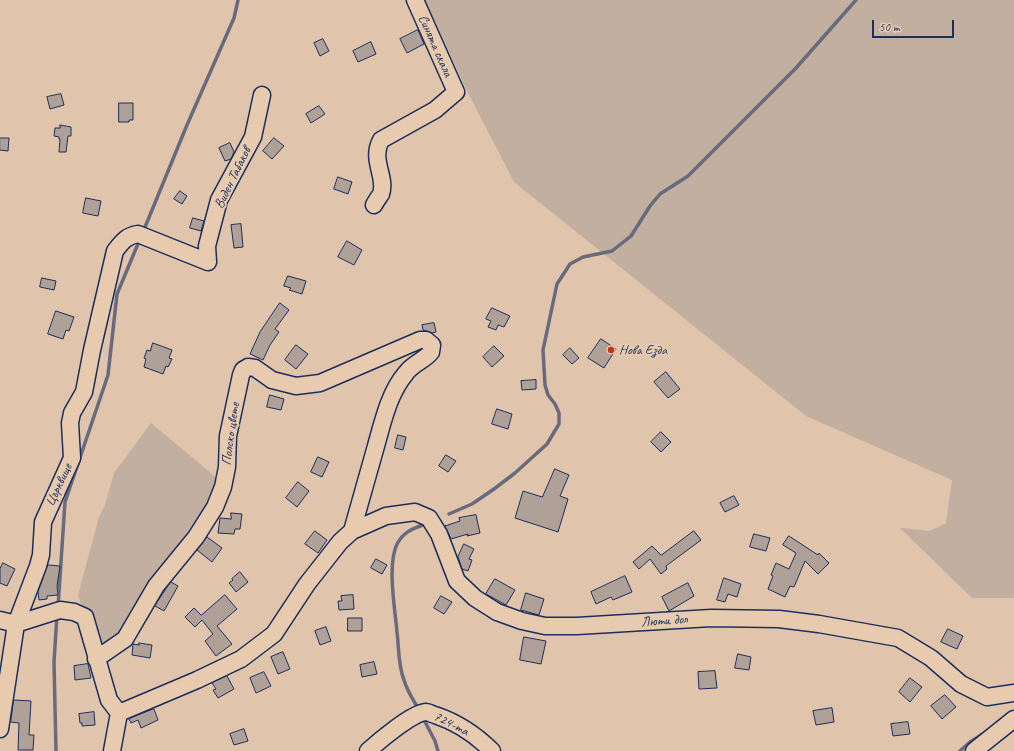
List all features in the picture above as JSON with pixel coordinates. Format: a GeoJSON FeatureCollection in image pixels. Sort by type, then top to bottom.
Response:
{"type":"FeatureCollection","features":[{"type":"Feature","properties":{"kind":"street","name":"Синята скала"},"geometry":{"type":"LineString","coordinates":[[374,205],[381,193],[382,185],[376,156],[376,147],[380,140],[435,110],[456,92],[415,0]]}},
{"type":"Feature","properties":{"kind":"street","name":"Виден Табаков"},"geometry":{"type":"LineString","coordinates":[[208,262],[207,246],[219,200],[253,137],[262,95]]}},
{"type":"Feature","properties":{"kind":"street","name":"Църквище"},"geometry":{"type":"LineString","coordinates":[[0,729],[16,624],[41,556],[43,522],[72,458],[70,423],[72,413],[84,392],[92,350],[115,252],[122,241],[130,235],[138,234],[208,262]]}},
{"type":"Feature","properties":{"kind":"street","name":"Полско цвете"},"geometry":{"type":"LineString","coordinates":[[96,659],[125,639],[156,586],[196,537],[215,507],[223,487],[227,467],[228,436],[241,375],[244,370],[248,367],[255,368],[272,380],[296,386],[314,384],[320,383],[420,340],[426,340],[432,345],[432,349],[428,356],[414,364],[406,372],[397,386],[392,398],[384,420],[352,531]]}},
{"type":"Feature","properties":{"kind":"street","name":"Люти дол"},"geometry":{"type":"LineString","coordinates":[[352,531],[386,516],[415,512],[429,518],[439,534],[458,581],[475,598],[497,612],[522,621],[544,626],[577,626],[711,618],[779,618],[898,638],[931,658],[961,684],[987,697],[1014,693]]}},
{"type":"Feature","properties":{"kind":"street"},"geometry":{"type":"LineString","coordinates":[[118,713],[197,680],[241,659],[274,634],[307,584],[340,542],[352,531]]}},
{"type":"Feature","properties":{"kind":"street"},"geometry":{"type":"LineString","coordinates":[[0,620],[16,624],[60,610],[74,612],[85,617],[109,700],[118,713],[112,751]]}},
{"type":"Feature","properties":{"kind":"street","name":"724-та"},"geometry":{"type":"LineString","coordinates":[[368,751],[380,740],[410,718],[420,715],[447,720],[483,742],[492,751]]}},
{"type":"Feature","properties":{"kind":"street"},"geometry":{"type":"LineString","coordinates":[[974,751],[1014,719]]}},
{"type":"Feature","properties":{"kind":"shaded area"},"geometry":{"type":"Polygon","coordinates":[[[425,0],[1014,0],[1014,598],[972,598],[900,528],[930,531],[946,523],[952,480],[806,416],[514,182],[466,89],[425,0]]]}},
{"type":"Feature","properties":{"kind":"shaded area"},"geometry":{"type":"Polygon","coordinates":[[[151,423],[211,473],[223,487],[125,639],[96,659],[90,632],[78,595],[99,517],[105,505],[114,473],[151,423]]]}},
{"type":"Feature","properties":{"kind":"building"},"geometry":{"type":"Polygon","coordinates":[[[418,30],[424,44],[407,53],[400,39],[418,30]]]}},
{"type":"Feature","properties":{"kind":"building"},"geometry":{"type":"Polygon","coordinates":[[[323,39],[329,51],[320,56],[314,43],[323,39]]]}},
{"type":"Feature","properties":{"kind":"building"},"geometry":{"type":"Polygon","coordinates":[[[371,42],[376,54],[358,62],[353,51],[371,42]]]}},
{"type":"Feature","properties":{"kind":"building"},"geometry":{"type":"Polygon","coordinates":[[[61,94],[64,105],[50,109],[47,97],[61,94]]]}},
{"type":"Feature","properties":{"kind":"building"},"geometry":{"type":"Polygon","coordinates":[[[119,103],[133,103],[133,120],[129,120],[129,122],[119,122],[119,103]]]}},
{"type":"Feature","properties":{"kind":"building"},"geometry":{"type":"Polygon","coordinates":[[[319,106],[325,114],[311,123],[306,114],[319,106]]]}},
{"type":"Feature","properties":{"kind":"building"},"geometry":{"type":"Polygon","coordinates":[[[60,125],[71,127],[71,136],[68,136],[66,152],[59,152],[60,139],[59,137],[54,136],[55,128],[60,128],[60,125]]]}},
{"type":"Feature","properties":{"kind":"building"},"geometry":{"type":"Polygon","coordinates":[[[0,138],[9,138],[8,151],[0,150],[0,138]]]}},
{"type":"Feature","properties":{"kind":"building"},"geometry":{"type":"Polygon","coordinates":[[[274,138],[284,146],[272,159],[263,151],[274,138]]]}},
{"type":"Feature","properties":{"kind":"building"},"geometry":{"type":"Polygon","coordinates":[[[230,143],[234,152],[231,159],[225,161],[219,148],[230,143]]]}},
{"type":"Feature","properties":{"kind":"building"},"geometry":{"type":"Polygon","coordinates":[[[338,177],[352,182],[348,194],[334,189],[338,177]]]}},
{"type":"Feature","properties":{"kind":"building"},"geometry":{"type":"Polygon","coordinates":[[[180,191],[187,196],[182,204],[174,199],[180,191]]]}},
{"type":"Feature","properties":{"kind":"building"},"geometry":{"type":"Polygon","coordinates":[[[86,198],[101,201],[98,216],[83,213],[86,198]]]}},
{"type":"Feature","properties":{"kind":"building"},"geometry":{"type":"Polygon","coordinates":[[[193,218],[204,221],[201,231],[190,228],[193,218]]]}},
{"type":"Feature","properties":{"kind":"building"},"geometry":{"type":"Polygon","coordinates":[[[241,224],[243,247],[234,248],[231,225],[241,224]]]}},
{"type":"Feature","properties":{"kind":"building"},"geometry":{"type":"Polygon","coordinates":[[[347,241],[362,250],[354,265],[338,257],[347,241]]]}},
{"type":"Feature","properties":{"kind":"building"},"geometry":{"type":"Polygon","coordinates":[[[288,276],[306,281],[302,294],[289,290],[291,288],[284,286],[288,276]]]}},
{"type":"Feature","properties":{"kind":"building"},"geometry":{"type":"Polygon","coordinates":[[[42,278],[56,281],[54,290],[40,287],[42,278]]]}},
{"type":"Feature","properties":{"kind":"building"},"geometry":{"type":"Polygon","coordinates":[[[280,303],[289,310],[275,329],[279,332],[270,345],[263,360],[250,354],[260,332],[280,303]]]}},
{"type":"Feature","properties":{"kind":"building"},"geometry":{"type":"Polygon","coordinates":[[[492,308],[510,316],[504,327],[498,325],[496,330],[488,327],[491,321],[486,319],[492,308]]]}},
{"type":"Feature","properties":{"kind":"building"},"geometry":{"type":"Polygon","coordinates":[[[56,311],[74,317],[69,331],[66,330],[63,339],[48,334],[56,311]]]}},
{"type":"Feature","properties":{"kind":"building"},"geometry":{"type":"Polygon","coordinates":[[[434,323],[436,332],[433,333],[423,330],[422,325],[434,323]]]}},
{"type":"Feature","properties":{"kind":"building"},"geometry":{"type":"Polygon","coordinates":[[[601,339],[616,349],[604,368],[588,358],[601,339]]]}},
{"type":"Feature","properties":{"kind":"building"},"geometry":{"type":"Polygon","coordinates":[[[153,343],[172,350],[169,358],[172,359],[168,367],[166,366],[163,374],[144,367],[146,359],[144,358],[147,350],[150,351],[153,343]]]}},
{"type":"Feature","properties":{"kind":"building"},"geometry":{"type":"Polygon","coordinates":[[[296,345],[308,354],[296,369],[285,360],[296,345]]]}},
{"type":"Feature","properties":{"kind":"building"},"geometry":{"type":"Polygon","coordinates":[[[494,346],[504,356],[492,367],[483,357],[494,346]]]}},
{"type":"Feature","properties":{"kind":"building"},"geometry":{"type":"Polygon","coordinates":[[[570,348],[579,358],[572,364],[563,355],[570,348]]]}},
{"type":"Feature","properties":{"kind":"building"},"geometry":{"type":"Polygon","coordinates":[[[666,372],[680,389],[668,398],[654,382],[666,372]]]}},
{"type":"Feature","properties":{"kind":"building"},"geometry":{"type":"Polygon","coordinates":[[[536,380],[536,389],[522,390],[521,381],[536,380]]]}},
{"type":"Feature","properties":{"kind":"building"},"geometry":{"type":"Polygon","coordinates":[[[270,395],[284,399],[281,410],[267,407],[270,395]]]}},
{"type":"Feature","properties":{"kind":"building"},"geometry":{"type":"Polygon","coordinates":[[[497,409],[512,414],[508,429],[492,424],[497,409]]]}},
{"type":"Feature","properties":{"kind":"building"},"geometry":{"type":"Polygon","coordinates":[[[661,432],[671,442],[661,452],[651,442],[661,432]]]}},
{"type":"Feature","properties":{"kind":"building"},"geometry":{"type":"Polygon","coordinates":[[[398,435],[406,437],[403,450],[395,448],[398,435]]]}},
{"type":"Feature","properties":{"kind":"building"},"geometry":{"type":"Polygon","coordinates":[[[446,455],[456,461],[448,472],[439,466],[446,455]]]}},
{"type":"Feature","properties":{"kind":"building"},"geometry":{"type":"Polygon","coordinates":[[[318,457],[329,462],[322,477],[311,472],[318,457]]]}},
{"type":"Feature","properties":{"kind":"building"},"geometry":{"type":"Polygon","coordinates":[[[555,469],[569,475],[560,496],[568,499],[558,532],[515,518],[523,491],[542,497],[555,469]]]}},
{"type":"Feature","properties":{"kind":"building"},"geometry":{"type":"Polygon","coordinates":[[[298,482],[309,491],[297,507],[286,498],[298,482]]]}},
{"type":"Feature","properties":{"kind":"building"},"geometry":{"type":"Polygon","coordinates":[[[734,496],[739,505],[725,512],[720,503],[734,496]]]}},
{"type":"Feature","properties":{"kind":"building"},"geometry":{"type":"Polygon","coordinates":[[[231,513],[242,514],[240,529],[235,529],[234,534],[218,533],[220,518],[231,519],[231,513]]]}},
{"type":"Feature","properties":{"kind":"building"},"geometry":{"type":"Polygon","coordinates":[[[476,515],[480,533],[467,536],[468,534],[451,539],[445,526],[460,521],[459,518],[476,515]]]}},
{"type":"Feature","properties":{"kind":"building"},"geometry":{"type":"Polygon","coordinates":[[[315,531],[327,540],[318,553],[305,544],[315,531]]]}},
{"type":"Feature","properties":{"kind":"building"},"geometry":{"type":"Polygon","coordinates":[[[694,531],[701,540],[666,566],[667,569],[661,574],[650,559],[639,569],[633,562],[652,546],[661,555],[694,531]]]}},
{"type":"Feature","properties":{"kind":"building"},"geometry":{"type":"Polygon","coordinates":[[[754,534],[770,538],[766,551],[750,547],[754,534]]]}},
{"type":"Feature","properties":{"kind":"building"},"geometry":{"type":"Polygon","coordinates":[[[789,536],[818,555],[819,553],[829,563],[818,574],[805,561],[794,587],[790,586],[785,597],[768,589],[773,576],[771,575],[776,563],[789,569],[796,553],[783,545],[789,536]]]}},
{"type":"Feature","properties":{"kind":"building"},"geometry":{"type":"Polygon","coordinates":[[[207,537],[222,548],[212,562],[197,550],[207,537]]]}},
{"type":"Feature","properties":{"kind":"building"},"geometry":{"type":"Polygon","coordinates":[[[464,544],[474,549],[469,559],[472,560],[468,571],[462,569],[458,557],[464,544]]]}},
{"type":"Feature","properties":{"kind":"building"},"geometry":{"type":"Polygon","coordinates":[[[376,559],[387,565],[382,574],[371,568],[376,559]]]}},
{"type":"Feature","properties":{"kind":"building"},"geometry":{"type":"Polygon","coordinates":[[[3,563],[15,569],[7,586],[0,583],[0,569],[3,563]]]}},
{"type":"Feature","properties":{"kind":"building"},"geometry":{"type":"Polygon","coordinates":[[[48,565],[60,566],[57,586],[58,595],[47,596],[47,599],[39,600],[38,592],[48,565]]]}},
{"type":"Feature","properties":{"kind":"building"},"geometry":{"type":"Polygon","coordinates":[[[240,572],[248,582],[236,592],[229,583],[240,572]]]}},
{"type":"Feature","properties":{"kind":"building"},"geometry":{"type":"Polygon","coordinates":[[[625,576],[632,592],[613,600],[611,597],[596,604],[591,592],[625,576]]]}},
{"type":"Feature","properties":{"kind":"building"},"geometry":{"type":"Polygon","coordinates":[[[724,578],[741,584],[737,597],[728,594],[725,602],[717,600],[724,578]]]}},
{"type":"Feature","properties":{"kind":"building"},"geometry":{"type":"Polygon","coordinates":[[[495,579],[515,590],[506,605],[486,594],[495,579]]]}},
{"type":"Feature","properties":{"kind":"building"},"geometry":{"type":"Polygon","coordinates":[[[171,582],[178,586],[164,611],[155,606],[171,582]]]}},
{"type":"Feature","properties":{"kind":"building"},"geometry":{"type":"Polygon","coordinates":[[[688,583],[694,596],[669,611],[662,597],[688,583]]]}},
{"type":"Feature","properties":{"kind":"building"},"geometry":{"type":"Polygon","coordinates":[[[526,593],[544,599],[539,615],[521,610],[526,593]]]}},
{"type":"Feature","properties":{"kind":"building"},"geometry":{"type":"Polygon","coordinates":[[[225,595],[237,609],[217,626],[232,644],[216,656],[205,641],[213,634],[202,620],[195,627],[185,617],[194,608],[201,615],[225,595]]]}},
{"type":"Feature","properties":{"kind":"building"},"geometry":{"type":"Polygon","coordinates":[[[353,595],[354,609],[339,610],[338,601],[342,601],[341,596],[353,595]]]}},
{"type":"Feature","properties":{"kind":"building"},"geometry":{"type":"Polygon","coordinates":[[[441,596],[452,602],[444,614],[434,608],[441,596]]]}},
{"type":"Feature","properties":{"kind":"building"},"geometry":{"type":"Polygon","coordinates":[[[348,618],[362,618],[362,631],[348,631],[348,618]]]}},
{"type":"Feature","properties":{"kind":"building"},"geometry":{"type":"Polygon","coordinates":[[[326,627],[331,641],[320,645],[315,631],[326,627]]]}},
{"type":"Feature","properties":{"kind":"building"},"geometry":{"type":"Polygon","coordinates":[[[948,629],[963,636],[957,649],[941,642],[948,629]]]}},
{"type":"Feature","properties":{"kind":"building"},"geometry":{"type":"Polygon","coordinates":[[[524,637],[546,641],[541,664],[520,660],[524,637]]]}},
{"type":"Feature","properties":{"kind":"building"},"geometry":{"type":"Polygon","coordinates":[[[139,643],[152,645],[150,658],[132,655],[133,644],[139,645],[139,643]]]}},
{"type":"Feature","properties":{"kind":"building"},"geometry":{"type":"Polygon","coordinates":[[[283,652],[290,669],[278,674],[271,657],[283,652]]]}},
{"type":"Feature","properties":{"kind":"building"},"geometry":{"type":"Polygon","coordinates":[[[738,654],[751,657],[749,670],[735,668],[738,654]]]}},
{"type":"Feature","properties":{"kind":"building"},"geometry":{"type":"Polygon","coordinates":[[[374,662],[377,674],[362,677],[360,665],[374,662]]]}},
{"type":"Feature","properties":{"kind":"building"},"geometry":{"type":"Polygon","coordinates":[[[88,664],[91,678],[75,680],[74,666],[88,664]]]}},
{"type":"Feature","properties":{"kind":"building"},"geometry":{"type":"Polygon","coordinates":[[[715,671],[717,688],[699,689],[698,672],[715,671]]]}},
{"type":"Feature","properties":{"kind":"building"},"geometry":{"type":"Polygon","coordinates":[[[264,672],[271,686],[256,693],[250,678],[264,672]]]}},
{"type":"Feature","properties":{"kind":"building"},"geometry":{"type":"Polygon","coordinates":[[[227,676],[234,689],[218,698],[213,690],[216,689],[212,683],[227,676]]]}},
{"type":"Feature","properties":{"kind":"building"},"geometry":{"type":"Polygon","coordinates":[[[910,678],[922,687],[910,702],[899,692],[910,678]]]}},
{"type":"Feature","properties":{"kind":"building"},"geometry":{"type":"Polygon","coordinates":[[[945,695],[956,707],[942,719],[931,706],[945,695]]]}},
{"type":"Feature","properties":{"kind":"building"},"geometry":{"type":"Polygon","coordinates":[[[14,700],[31,701],[29,735],[34,735],[33,750],[18,750],[19,723],[11,722],[14,700]]]}},
{"type":"Feature","properties":{"kind":"building"},"geometry":{"type":"Polygon","coordinates":[[[832,708],[834,722],[816,725],[813,711],[832,708]]]}},
{"type":"Feature","properties":{"kind":"building"},"geometry":{"type":"Polygon","coordinates":[[[154,709],[158,720],[141,728],[138,720],[131,723],[129,719],[154,709]]]}},
{"type":"Feature","properties":{"kind":"building"},"geometry":{"type":"Polygon","coordinates":[[[94,712],[95,725],[82,726],[82,723],[80,723],[79,714],[94,712]]]}},
{"type":"Feature","properties":{"kind":"building"},"geometry":{"type":"Polygon","coordinates":[[[908,722],[910,734],[893,736],[891,724],[908,722]]]}},
{"type":"Feature","properties":{"kind":"building"},"geometry":{"type":"Polygon","coordinates":[[[244,729],[248,741],[234,745],[230,734],[244,729]]]}},
{"type":"Feature","properties":{"kind":"waterway"},"geometry":{"type":"LineString","coordinates":[[143,232],[187,125],[234,18],[238,0]]}},
{"type":"Feature","properties":{"kind":"waterway"},"geometry":{"type":"LineString","coordinates":[[449,514],[472,504],[515,473],[547,444],[559,424],[559,413],[555,404],[548,395],[545,385],[543,350],[557,284],[570,264],[583,257],[612,251],[631,236],[650,206],[660,194],[688,176],[796,68],[856,0]]}},
{"type":"Feature","properties":{"kind":"waterway"},"geometry":{"type":"LineString","coordinates":[[58,607],[65,502],[108,375],[117,294],[140,239]]}},
{"type":"Feature","properties":{"kind":"waterway"},"geometry":{"type":"LineString","coordinates":[[419,710],[407,688],[402,674],[393,600],[392,563],[399,540],[408,532],[423,525]]}},
{"type":"Feature","properties":{"kind":"waterway"},"geometry":{"type":"LineString","coordinates":[[56,751],[54,662],[57,615]]}},
{"type":"Feature","properties":{"kind":"waterway"},"geometry":{"type":"LineString","coordinates":[[423,718],[435,741],[438,751]]}},
{"type":"Feature","properties":{"kind":"waterway"},"geometry":{"type":"LineString","coordinates":[[960,751],[970,742],[986,732]]}},
{"type":"Feature","properties":{"kind":"place","name":"Нова Езда"},"geometry":{"type":"Point","coordinates":[611,350]}}]}
